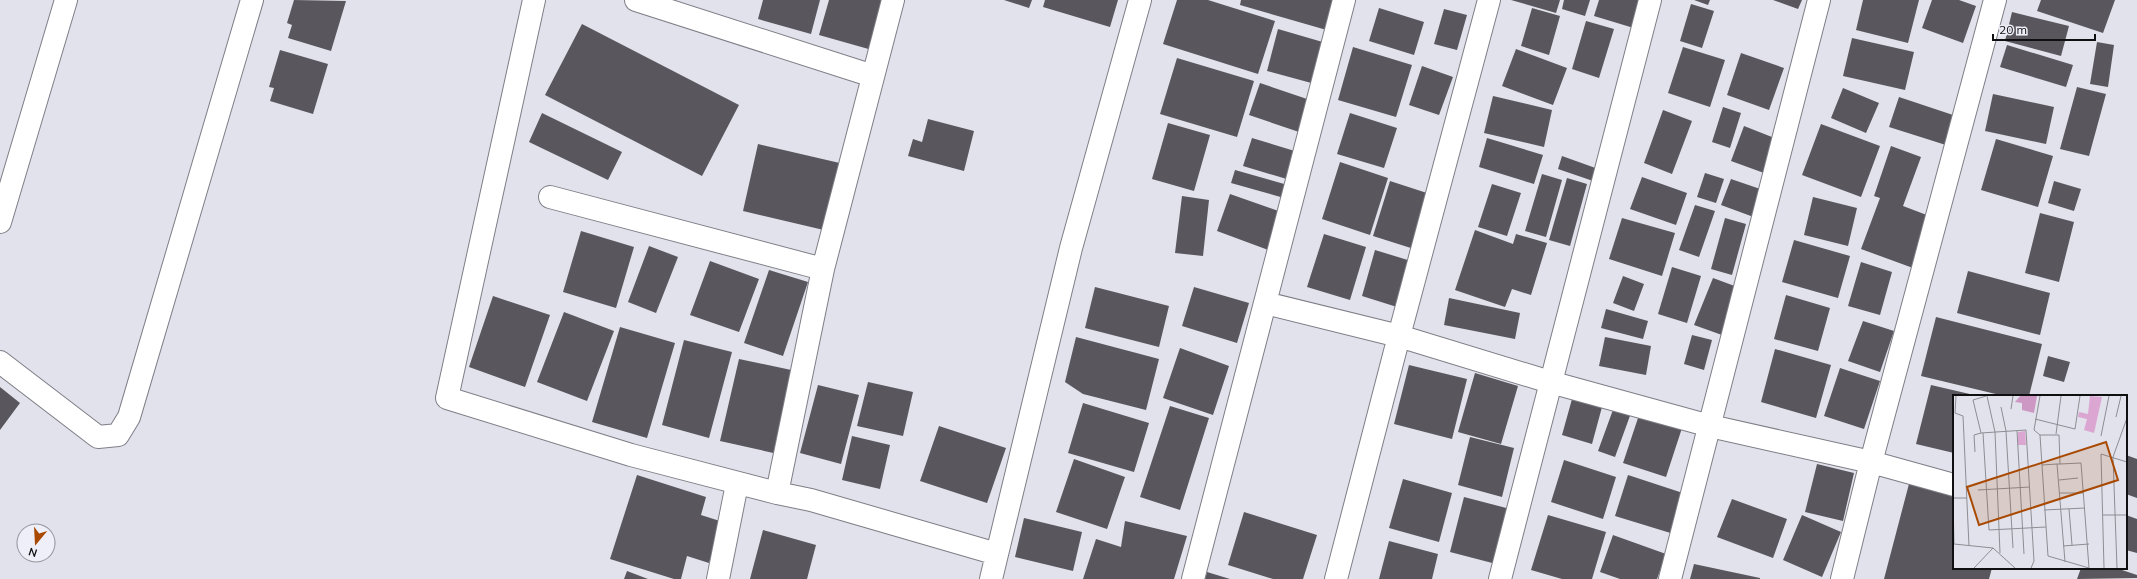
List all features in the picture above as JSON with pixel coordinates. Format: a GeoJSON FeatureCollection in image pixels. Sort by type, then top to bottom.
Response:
{"type":"FeatureCollection","features":[{"type":"Feature","properties":{"kind":"street"},"geometry":{"type":"LineString","coordinates":[[0,222],[66,0]]}},
{"type":"Feature","properties":{"kind":"street"},"geometry":{"type":"LineString","coordinates":[[0,362],[98,437],[118,434],[129,417],[252,0]]}},
{"type":"Feature","properties":{"kind":"street"},"geometry":{"type":"LineString","coordinates":[[534,0],[446,398],[630,455],[737,484],[811,500],[997,554]]}},
{"type":"Feature","properties":{"kind":"street"},"geometry":{"type":"LineString","coordinates":[[636,0],[873,76]]}},
{"type":"Feature","properties":{"kind":"street"},"geometry":{"type":"LineString","coordinates":[[777,493],[823,269],[893,0]]}},
{"type":"Feature","properties":{"kind":"street"},"geometry":{"type":"LineString","coordinates":[[990,579],[1071,248],[1140,0]]}},
{"type":"Feature","properties":{"kind":"street"},"geometry":{"type":"LineString","coordinates":[[1193,579],[1344,0]]}},
{"type":"Feature","properties":{"kind":"street"},"geometry":{"type":"LineString","coordinates":[[1336,579],[1489,0]]}},
{"type":"Feature","properties":{"kind":"street"},"geometry":{"type":"LineString","coordinates":[[1500,579],[1650,0]]}},
{"type":"Feature","properties":{"kind":"street"},"geometry":{"type":"LineString","coordinates":[[1670,579],[1819,0]]}},
{"type":"Feature","properties":{"kind":"street"},"geometry":{"type":"LineString","coordinates":[[1842,579],[1871,462],[1996,0]]}},
{"type":"Feature","properties":{"kind":"street"},"geometry":{"type":"LineString","coordinates":[[550,197],[823,269]]}},
{"type":"Feature","properties":{"kind":"street"},"geometry":{"type":"LineString","coordinates":[[1265,303],[1399,336],[1550,382],[1710,426],[1871,462],[1953,485]]}},
{"type":"Feature","properties":{"kind":"street"},"geometry":{"type":"LineString","coordinates":[[718,579],[737,484]]}},
{"type":"Feature","properties":{"kind":"building"},"geometry":{"type":"Polygon","coordinates":[[[294,0],[346,1],[331,51],[288,38],[292,25],[287,23],[294,0]]]}},
{"type":"Feature","properties":{"kind":"building"},"geometry":{"type":"Polygon","coordinates":[[[763,0],[820,0],[811,34],[758,19],[763,0]]]}},
{"type":"Feature","properties":{"kind":"building"},"geometry":{"type":"Polygon","coordinates":[[[829,0],[886,0],[872,50],[819,35],[829,0]]]}},
{"type":"Feature","properties":{"kind":"building"},"geometry":{"type":"Polygon","coordinates":[[[1004,0],[1032,0],[1029,8],[1004,0]]]}},
{"type":"Feature","properties":{"kind":"building"},"geometry":{"type":"Polygon","coordinates":[[[1045,0],[1118,0],[1110,27],[1043,7],[1045,0]]]}},
{"type":"Feature","properties":{"kind":"building"},"geometry":{"type":"Polygon","coordinates":[[[1177,0],[1208,0],[1275,21],[1258,74],[1163,44],[1177,0]]]}},
{"type":"Feature","properties":{"kind":"building"},"geometry":{"type":"Polygon","coordinates":[[[1241,0],[1339,0],[1330,31],[1240,5],[1241,0]]]}},
{"type":"Feature","properties":{"kind":"building"},"geometry":{"type":"Polygon","coordinates":[[[1511,0],[1560,0],[1556,13],[1511,0]]]}},
{"type":"Feature","properties":{"kind":"building"},"geometry":{"type":"Polygon","coordinates":[[[1564,0],[1590,0],[1585,16],[1562,9],[1564,0]]]}},
{"type":"Feature","properties":{"kind":"building"},"geometry":{"type":"Polygon","coordinates":[[[1599,0],[1645,0],[1637,29],[1594,16],[1599,0]]]}},
{"type":"Feature","properties":{"kind":"building"},"geometry":{"type":"Polygon","coordinates":[[[1694,0],[1710,0],[1708,5],[1694,0]]]}},
{"type":"Feature","properties":{"kind":"building"},"geometry":{"type":"Polygon","coordinates":[[[1773,0],[1802,0],[1798,9],[1773,0]]]}},
{"type":"Feature","properties":{"kind":"building"},"geometry":{"type":"Polygon","coordinates":[[[1863,0],[1919,0],[1908,43],[1856,30],[1863,0]]]}},
{"type":"Feature","properties":{"kind":"building"},"geometry":{"type":"Polygon","coordinates":[[[1932,0],[1959,0],[1976,6],[1963,43],[1922,28],[1932,0]]]}},
{"type":"Feature","properties":{"kind":"building"},"geometry":{"type":"Polygon","coordinates":[[[2041,0],[2115,0],[2103,33],[2037,11],[2041,0]]]}},
{"type":"Feature","properties":{"kind":"building"},"geometry":{"type":"Polygon","coordinates":[[[1691,4],[1714,11],[1702,48],[1680,41],[1691,4]]]}},
{"type":"Feature","properties":{"kind":"building"},"geometry":{"type":"Polygon","coordinates":[[[1379,8],[1424,22],[1414,55],[1369,41],[1379,8]]]}},
{"type":"Feature","properties":{"kind":"building"},"geometry":{"type":"Polygon","coordinates":[[[1532,8],[1560,16],[1549,55],[1521,46],[1532,8]]]}},
{"type":"Feature","properties":{"kind":"building"},"geometry":{"type":"Polygon","coordinates":[[[1444,9],[1467,15],[1457,50],[1434,44],[1444,9]]]}},
{"type":"Feature","properties":{"kind":"building"},"geometry":{"type":"Polygon","coordinates":[[[2012,12],[2069,26],[2061,56],[2005,41],[2012,12]]]}},
{"type":"Feature","properties":{"kind":"building"},"geometry":{"type":"Polygon","coordinates":[[[1586,21],[1614,29],[1599,78],[1572,69],[1586,21]]]}},
{"type":"Feature","properties":{"kind":"building"},"geometry":{"type":"Polygon","coordinates":[[[582,24],[739,105],[702,176],[545,95],[582,24]]]}},
{"type":"Feature","properties":{"kind":"building"},"geometry":{"type":"Polygon","coordinates":[[[1278,29],[1326,43],[1315,84],[1267,71],[1278,29]]]}},
{"type":"Feature","properties":{"kind":"building"},"geometry":{"type":"Polygon","coordinates":[[[1852,38],[1914,52],[1905,90],[1843,76],[1852,38]]]}},
{"type":"Feature","properties":{"kind":"building"},"geometry":{"type":"Polygon","coordinates":[[[2097,42],[2114,45],[2108,87],[2090,84],[2097,42]]]}},
{"type":"Feature","properties":{"kind":"building"},"geometry":{"type":"Polygon","coordinates":[[[2007,45],[2073,65],[2066,87],[2000,67],[2007,45]]]}},
{"type":"Feature","properties":{"kind":"building"},"geometry":{"type":"Polygon","coordinates":[[[1353,47],[1412,65],[1396,117],[1338,100],[1353,47]]]}},
{"type":"Feature","properties":{"kind":"building"},"geometry":{"type":"Polygon","coordinates":[[[1683,47],[1725,60],[1710,107],[1668,93],[1683,47]]]}},
{"type":"Feature","properties":{"kind":"building"},"geometry":{"type":"Polygon","coordinates":[[[1516,49],[1567,68],[1553,105],[1502,86],[1516,49]]]}},
{"type":"Feature","properties":{"kind":"building"},"geometry":{"type":"Polygon","coordinates":[[[280,50],[328,64],[313,114],[270,101],[274,88],[269,87],[280,50]]]}},
{"type":"Feature","properties":{"kind":"building"},"geometry":{"type":"Polygon","coordinates":[[[1741,53],[1784,68],[1769,110],[1727,95],[1741,53]]]}},
{"type":"Feature","properties":{"kind":"building"},"geometry":{"type":"Polygon","coordinates":[[[1177,58],[1254,81],[1237,137],[1160,114],[1177,58]]]}},
{"type":"Feature","properties":{"kind":"building"},"geometry":{"type":"Polygon","coordinates":[[[1422,66],[1453,77],[1439,115],[1409,105],[1422,66]]]}},
{"type":"Feature","properties":{"kind":"building"},"geometry":{"type":"Polygon","coordinates":[[[1260,83],[1310,100],[1299,132],[1249,115],[1260,83]]]}},
{"type":"Feature","properties":{"kind":"building"},"geometry":{"type":"Polygon","coordinates":[[[2077,87],[2106,94],[2089,156],[2060,149],[2077,87]]]}},
{"type":"Feature","properties":{"kind":"building"},"geometry":{"type":"Polygon","coordinates":[[[1843,88],[1879,103],[1866,133],[1831,118],[1843,88]]]}},
{"type":"Feature","properties":{"kind":"building"},"geometry":{"type":"Polygon","coordinates":[[[1993,94],[2054,107],[2046,144],[1985,131],[1993,94]]]}},
{"type":"Feature","properties":{"kind":"building"},"geometry":{"type":"Polygon","coordinates":[[[1493,96],[1552,110],[1544,147],[1484,133],[1493,96]]]}},
{"type":"Feature","properties":{"kind":"building"},"geometry":{"type":"Polygon","coordinates":[[[1899,97],[1959,117],[1949,146],[1889,127],[1899,97]]]}},
{"type":"Feature","properties":{"kind":"building"},"geometry":{"type":"Polygon","coordinates":[[[1723,107],[1741,113],[1730,148],[1712,142],[1723,107]]]}},
{"type":"Feature","properties":{"kind":"building"},"geometry":{"type":"Polygon","coordinates":[[[1663,110],[1692,121],[1672,174],[1644,163],[1663,110]]]}},
{"type":"Feature","properties":{"kind":"building"},"geometry":{"type":"Polygon","coordinates":[[[542,113],[622,152],[608,180],[529,142],[542,113]]]}},
{"type":"Feature","properties":{"kind":"building"},"geometry":{"type":"Polygon","coordinates":[[[1350,113],[1397,128],[1384,168],[1337,154],[1350,113]]]}},
{"type":"Feature","properties":{"kind":"building"},"geometry":{"type":"Polygon","coordinates":[[[928,119],[974,131],[964,171],[908,156],[913,139],[922,142],[928,119]]]}},
{"type":"Feature","properties":{"kind":"building"},"geometry":{"type":"Polygon","coordinates":[[[1168,123],[1210,135],[1194,191],[1152,179],[1168,123]]]}},
{"type":"Feature","properties":{"kind":"building"},"geometry":{"type":"Polygon","coordinates":[[[1821,124],[1880,146],[1861,197],[1802,175],[1821,124]]]}},
{"type":"Feature","properties":{"kind":"building"},"geometry":{"type":"Polygon","coordinates":[[[1744,126],[1777,139],[1764,173],[1731,161],[1744,126]]]}},
{"type":"Feature","properties":{"kind":"building"},"geometry":{"type":"Polygon","coordinates":[[[1252,138],[1298,152],[1290,180],[1243,166],[1252,138]]]}},
{"type":"Feature","properties":{"kind":"building"},"geometry":{"type":"Polygon","coordinates":[[[1487,138],[1543,155],[1534,184],[1479,167],[1487,138]]]}},
{"type":"Feature","properties":{"kind":"building"},"geometry":{"type":"Polygon","coordinates":[[[1996,139],[2053,156],[2038,207],[1981,190],[1996,139]]]}},
{"type":"Feature","properties":{"kind":"building"},"geometry":{"type":"Polygon","coordinates":[[[758,144],[844,164],[828,231],[743,211],[758,144]]]}},
{"type":"Feature","properties":{"kind":"building"},"geometry":{"type":"Polygon","coordinates":[[[1891,146],[1921,157],[1903,206],[1932,217],[1913,268],[1861,249],[1880,198],[1874,196],[1891,146]]]}},
{"type":"Feature","properties":{"kind":"building"},"geometry":{"type":"Polygon","coordinates":[[[1562,156],[1601,170],[1596,182],[1558,169],[1562,156]]]}},
{"type":"Feature","properties":{"kind":"building"},"geometry":{"type":"Polygon","coordinates":[[[1340,162],[1388,178],[1370,235],[1322,219],[1340,162]]]}},
{"type":"Feature","properties":{"kind":"building"},"geometry":{"type":"Polygon","coordinates":[[[1235,170],[1295,187],[1291,200],[1231,183],[1235,170]]]}},
{"type":"Feature","properties":{"kind":"building"},"geometry":{"type":"Polygon","coordinates":[[[1705,173],[1724,179],[1716,203],[1697,197],[1705,173]]]}},
{"type":"Feature","properties":{"kind":"building"},"geometry":{"type":"Polygon","coordinates":[[[1542,174],[1562,180],[1546,237],[1525,231],[1542,174]]]}},
{"type":"Feature","properties":{"kind":"building"},"geometry":{"type":"Polygon","coordinates":[[[1642,177],[1687,193],[1676,225],[1630,209],[1642,177]]]}},
{"type":"Feature","properties":{"kind":"building"},"geometry":{"type":"Polygon","coordinates":[[[1567,178],[1587,184],[1570,246],[1549,240],[1567,178]]]}},
{"type":"Feature","properties":{"kind":"building"},"geometry":{"type":"Polygon","coordinates":[[[1731,179],[1769,192],[1759,219],[1721,205],[1731,179]]]}},
{"type":"Feature","properties":{"kind":"building"},"geometry":{"type":"Polygon","coordinates":[[[1390,181],[1430,194],[1414,249],[1373,236],[1390,181]]]}},
{"type":"Feature","properties":{"kind":"building"},"geometry":{"type":"Polygon","coordinates":[[[2054,181],[2081,189],[2074,211],[2048,203],[2054,181]]]}},
{"type":"Feature","properties":{"kind":"building"},"geometry":{"type":"Polygon","coordinates":[[[1492,184],[1521,193],[1507,236],[1478,227],[1492,184]]]}},
{"type":"Feature","properties":{"kind":"building"},"geometry":{"type":"Polygon","coordinates":[[[1230,194],[1284,213],[1271,251],[1217,231],[1230,194]]]}},
{"type":"Feature","properties":{"kind":"building"},"geometry":{"type":"Polygon","coordinates":[[[1182,196],[1209,200],[1203,256],[1175,253],[1182,196]]]}},
{"type":"Feature","properties":{"kind":"building"},"geometry":{"type":"Polygon","coordinates":[[[1813,197],[1857,208],[1848,246],[1804,235],[1813,197]]]}},
{"type":"Feature","properties":{"kind":"building"},"geometry":{"type":"Polygon","coordinates":[[[1695,205],[1715,211],[1699,257],[1679,250],[1695,205]]]}},
{"type":"Feature","properties":{"kind":"building"},"geometry":{"type":"Polygon","coordinates":[[[2040,213],[2074,222],[2059,282],[2025,273],[2040,213]]]}},
{"type":"Feature","properties":{"kind":"building"},"geometry":{"type":"Polygon","coordinates":[[[1622,218],[1675,233],[1662,276],[1609,259],[1622,218]]]}},
{"type":"Feature","properties":{"kind":"building"},"geometry":{"type":"Polygon","coordinates":[[[1725,218],[1746,224],[1732,275],[1711,269],[1725,218]]]}},
{"type":"Feature","properties":{"kind":"building"},"geometry":{"type":"Polygon","coordinates":[[[1475,230],[1513,244],[1516,234],[1547,243],[1531,295],[1512,289],[1505,307],[1455,290],[1475,230]]]}},
{"type":"Feature","properties":{"kind":"building"},"geometry":{"type":"Polygon","coordinates":[[[581,231],[634,247],[616,308],[563,292],[581,231]]]}},
{"type":"Feature","properties":{"kind":"building"},"geometry":{"type":"Polygon","coordinates":[[[1324,234],[1366,247],[1350,300],[1307,287],[1324,234]]]}},
{"type":"Feature","properties":{"kind":"building"},"geometry":{"type":"Polygon","coordinates":[[[1794,240],[1850,256],[1838,298],[1782,282],[1794,240]]]}},
{"type":"Feature","properties":{"kind":"building"},"geometry":{"type":"Polygon","coordinates":[[[649,246],[678,257],[656,313],[628,302],[649,246]]]}},
{"type":"Feature","properties":{"kind":"building"},"geometry":{"type":"Polygon","coordinates":[[[1375,250],[1411,261],[1397,307],[1362,296],[1375,250]]]}},
{"type":"Feature","properties":{"kind":"building"},"geometry":{"type":"Polygon","coordinates":[[[710,261],[759,279],[739,332],[690,315],[710,261]]]}},
{"type":"Feature","properties":{"kind":"building"},"geometry":{"type":"Polygon","coordinates":[[[1861,262],[1892,272],[1880,315],[1848,306],[1861,262]]]}},
{"type":"Feature","properties":{"kind":"building"},"geometry":{"type":"Polygon","coordinates":[[[1672,267],[1701,276],[1687,323],[1658,314],[1672,267]]]}},
{"type":"Feature","properties":{"kind":"building"},"geometry":{"type":"Polygon","coordinates":[[[769,270],[808,282],[783,356],[744,343],[769,270]]]}},
{"type":"Feature","properties":{"kind":"building"},"geometry":{"type":"Polygon","coordinates":[[[1968,271],[2050,293],[2040,335],[1957,313],[1968,271]]]}},
{"type":"Feature","properties":{"kind":"building"},"geometry":{"type":"Polygon","coordinates":[[[1623,276],[1644,284],[1634,311],[1613,303],[1623,276]]]}},
{"type":"Feature","properties":{"kind":"building"},"geometry":{"type":"Polygon","coordinates":[[[1713,278],[1740,288],[1722,335],[1694,325],[1713,278]]]}},
{"type":"Feature","properties":{"kind":"building"},"geometry":{"type":"Polygon","coordinates":[[[1095,287],[1169,306],[1159,347],[1085,328],[1095,287]]]}},
{"type":"Feature","properties":{"kind":"building"},"geometry":{"type":"Polygon","coordinates":[[[1194,287],[1249,303],[1237,343],[1182,326],[1194,287]]]}},
{"type":"Feature","properties":{"kind":"building"},"geometry":{"type":"Polygon","coordinates":[[[1786,295],[1830,308],[1818,351],[1774,339],[1786,295]]]}},
{"type":"Feature","properties":{"kind":"building"},"geometry":{"type":"Polygon","coordinates":[[[493,296],[550,315],[525,387],[469,367],[493,296]]]}},
{"type":"Feature","properties":{"kind":"building"},"geometry":{"type":"Polygon","coordinates":[[[1449,298],[1520,313],[1515,339],[1444,325],[1449,298]]]}},
{"type":"Feature","properties":{"kind":"building"},"geometry":{"type":"Polygon","coordinates":[[[1606,309],[1648,321],[1643,339],[1601,328],[1606,309]]]}},
{"type":"Feature","properties":{"kind":"building"},"geometry":{"type":"Polygon","coordinates":[[[564,312],[614,331],[587,401],[537,382],[564,312]]]}},
{"type":"Feature","properties":{"kind":"building"},"geometry":{"type":"Polygon","coordinates":[[[1936,317],[2042,344],[2029,395],[2000,395],[1921,376],[1936,317]]]}},
{"type":"Feature","properties":{"kind":"building"},"geometry":{"type":"Polygon","coordinates":[[[1863,321],[1894,331],[1880,372],[1848,361],[1863,321]]]}},
{"type":"Feature","properties":{"kind":"building"},"geometry":{"type":"Polygon","coordinates":[[[620,327],[675,343],[647,438],[592,422],[620,327]]]}},
{"type":"Feature","properties":{"kind":"building"},"geometry":{"type":"Polygon","coordinates":[[[1692,335],[1712,340],[1704,370],[1684,364],[1692,335]]]}},
{"type":"Feature","properties":{"kind":"building"},"geometry":{"type":"Polygon","coordinates":[[[1076,337],[1159,359],[1146,410],[1083,394],[1065,382],[1076,337]]]}},
{"type":"Feature","properties":{"kind":"building"},"geometry":{"type":"Polygon","coordinates":[[[1605,337],[1651,346],[1646,375],[1599,366],[1605,337]]]}},
{"type":"Feature","properties":{"kind":"building"},"geometry":{"type":"Polygon","coordinates":[[[684,340],[732,352],[709,438],[662,425],[684,340]]]}},
{"type":"Feature","properties":{"kind":"building"},"geometry":{"type":"Polygon","coordinates":[[[1180,348],[1229,366],[1213,415],[1163,398],[1180,348]]]}},
{"type":"Feature","properties":{"kind":"building"},"geometry":{"type":"Polygon","coordinates":[[[1775,349],[1831,365],[1816,418],[1761,402],[1775,349]]]}},
{"type":"Feature","properties":{"kind":"building"},"geometry":{"type":"Polygon","coordinates":[[[2048,356],[2070,362],[2064,382],[2043,376],[2048,356]]]}},
{"type":"Feature","properties":{"kind":"building"},"geometry":{"type":"Polygon","coordinates":[[[739,359],[796,371],[778,454],[720,441],[739,359]]]}},
{"type":"Feature","properties":{"kind":"building"},"geometry":{"type":"Polygon","coordinates":[[[1409,365],[1467,379],[1452,439],[1394,424],[1409,365]]]}},
{"type":"Feature","properties":{"kind":"building"},"geometry":{"type":"Polygon","coordinates":[[[1840,368],[1880,381],[1864,429],[1824,416],[1840,368]]]}},
{"type":"Feature","properties":{"kind":"building"},"geometry":{"type":"Polygon","coordinates":[[[1475,373],[1518,386],[1501,444],[1458,432],[1475,373]]]}},
{"type":"Feature","properties":{"kind":"building"},"geometry":{"type":"Polygon","coordinates":[[[868,382],[913,392],[903,436],[857,426],[868,382]]]}},
{"type":"Feature","properties":{"kind":"building"},"geometry":{"type":"Polygon","coordinates":[[[818,385],[859,395],[841,464],[800,453],[818,385]]]}},
{"type":"Feature","properties":{"kind":"building"},"geometry":{"type":"Polygon","coordinates":[[[1931,385],[1974,395],[1953,395],[1953,453],[1916,444],[1931,385]]]}},
{"type":"Feature","properties":{"kind":"building"},"geometry":{"type":"Polygon","coordinates":[[[0,387],[20,403],[0,430],[0,387]]]}},
{"type":"Feature","properties":{"kind":"building"},"geometry":{"type":"Polygon","coordinates":[[[1572,399],[1602,407],[1592,444],[1562,435],[1572,399]]]}},
{"type":"Feature","properties":{"kind":"building"},"geometry":{"type":"Polygon","coordinates":[[[1083,403],[1149,423],[1134,472],[1068,453],[1083,403]]]}},
{"type":"Feature","properties":{"kind":"building"},"geometry":{"type":"Polygon","coordinates":[[[1170,406],[1209,418],[1180,510],[1140,497],[1170,406]]]}},
{"type":"Feature","properties":{"kind":"building"},"geometry":{"type":"Polygon","coordinates":[[[1614,407],[1631,413],[1615,457],[1598,451],[1614,407]]]}},
{"type":"Feature","properties":{"kind":"building"},"geometry":{"type":"Polygon","coordinates":[[[1639,415],[1682,428],[1666,477],[1623,463],[1639,415]]]}},
{"type":"Feature","properties":{"kind":"building"},"geometry":{"type":"Polygon","coordinates":[[[939,426],[1006,448],[987,503],[920,481],[939,426]]]}},
{"type":"Feature","properties":{"kind":"building"},"geometry":{"type":"Polygon","coordinates":[[[852,436],[890,445],[880,489],[842,480],[852,436]]]}},
{"type":"Feature","properties":{"kind":"building"},"geometry":{"type":"Polygon","coordinates":[[[1470,437],[1514,448],[1502,497],[1458,485],[1470,437]]]}},
{"type":"Feature","properties":{"kind":"building"},"geometry":{"type":"Polygon","coordinates":[[[2127,455],[2137,459],[2137,498],[2127,494],[2127,455]]]}},
{"type":"Feature","properties":{"kind":"building"},"geometry":{"type":"Polygon","coordinates":[[[1074,459],[1125,477],[1107,529],[1056,512],[1074,459]]]}},
{"type":"Feature","properties":{"kind":"building"},"geometry":{"type":"Polygon","coordinates":[[[1564,460],[1616,477],[1603,519],[1551,502],[1564,460]]]}},
{"type":"Feature","properties":{"kind":"building"},"geometry":{"type":"Polygon","coordinates":[[[1817,464],[1854,473],[1843,521],[1805,512],[1817,464]]]}},
{"type":"Feature","properties":{"kind":"building"},"geometry":{"type":"Polygon","coordinates":[[[637,475],[706,497],[701,515],[723,522],[709,563],[687,556],[681,579],[674,579],[610,559],[637,475]]]}},
{"type":"Feature","properties":{"kind":"building"},"geometry":{"type":"Polygon","coordinates":[[[1628,475],[1689,495],[1677,535],[1615,516],[1628,475]]]}},
{"type":"Feature","properties":{"kind":"building"},"geometry":{"type":"Polygon","coordinates":[[[1403,479],[1452,493],[1439,542],[1389,528],[1403,479]]]}},
{"type":"Feature","properties":{"kind":"building"},"geometry":{"type":"Polygon","coordinates":[[[1910,480],[1953,492],[1953,569],[1992,569],[1989,579],[1884,579],[1910,480]]]}},
{"type":"Feature","properties":{"kind":"building"},"geometry":{"type":"Polygon","coordinates":[[[1464,497],[1514,510],[1500,565],[1450,552],[1464,497]]]}},
{"type":"Feature","properties":{"kind":"building"},"geometry":{"type":"Polygon","coordinates":[[[1732,499],[1787,519],[1773,558],[1717,537],[1732,499]]]}},
{"type":"Feature","properties":{"kind":"building"},"geometry":{"type":"Polygon","coordinates":[[[1244,512],[1317,535],[1303,579],[1273,579],[1228,565],[1244,512]]]}},
{"type":"Feature","properties":{"kind":"building"},"geometry":{"type":"Polygon","coordinates":[[[1548,515],[1606,532],[1592,579],[1562,579],[1531,570],[1548,515]]]}},
{"type":"Feature","properties":{"kind":"building"},"geometry":{"type":"Polygon","coordinates":[[[1802,515],[1841,532],[1822,577],[1783,560],[1802,515]]]}},
{"type":"Feature","properties":{"kind":"building"},"geometry":{"type":"Polygon","coordinates":[[[2127,515],[2137,519],[2137,553],[2127,550],[2127,515]]]}},
{"type":"Feature","properties":{"kind":"building"},"geometry":{"type":"Polygon","coordinates":[[[1024,518],[1082,532],[1073,571],[1015,557],[1024,518]]]}},
{"type":"Feature","properties":{"kind":"building"},"geometry":{"type":"Polygon","coordinates":[[[1125,521],[1187,536],[1174,579],[1083,579],[1096,539],[1121,547],[1125,521]]]}},
{"type":"Feature","properties":{"kind":"building"},"geometry":{"type":"Polygon","coordinates":[[[763,530],[816,545],[807,579],[750,579],[763,530]]]}},
{"type":"Feature","properties":{"kind":"building"},"geometry":{"type":"Polygon","coordinates":[[[1613,535],[1666,554],[1657,579],[1620,579],[1600,572],[1613,535]]]}},
{"type":"Feature","properties":{"kind":"building"},"geometry":{"type":"Polygon","coordinates":[[[1389,541],[1438,554],[1432,579],[1379,579],[1389,541]]]}},
{"type":"Feature","properties":{"kind":"building"},"geometry":{"type":"Polygon","coordinates":[[[1694,564],[1760,578],[1760,579],[1690,579],[1694,564]]]}},
{"type":"Feature","properties":{"kind":"building"},"geometry":{"type":"Polygon","coordinates":[[[2081,569],[2119,569],[2137,575],[2137,578],[2077,579],[2081,569]]]}},
{"type":"Feature","properties":{"kind":"building"},"geometry":{"type":"Polygon","coordinates":[[[627,571],[648,579],[624,579],[627,571]]]}},
{"type":"Feature","properties":{"kind":"building"},"geometry":{"type":"Polygon","coordinates":[[[1207,572],[1230,579],[1205,579],[1207,572]]]}}]}
